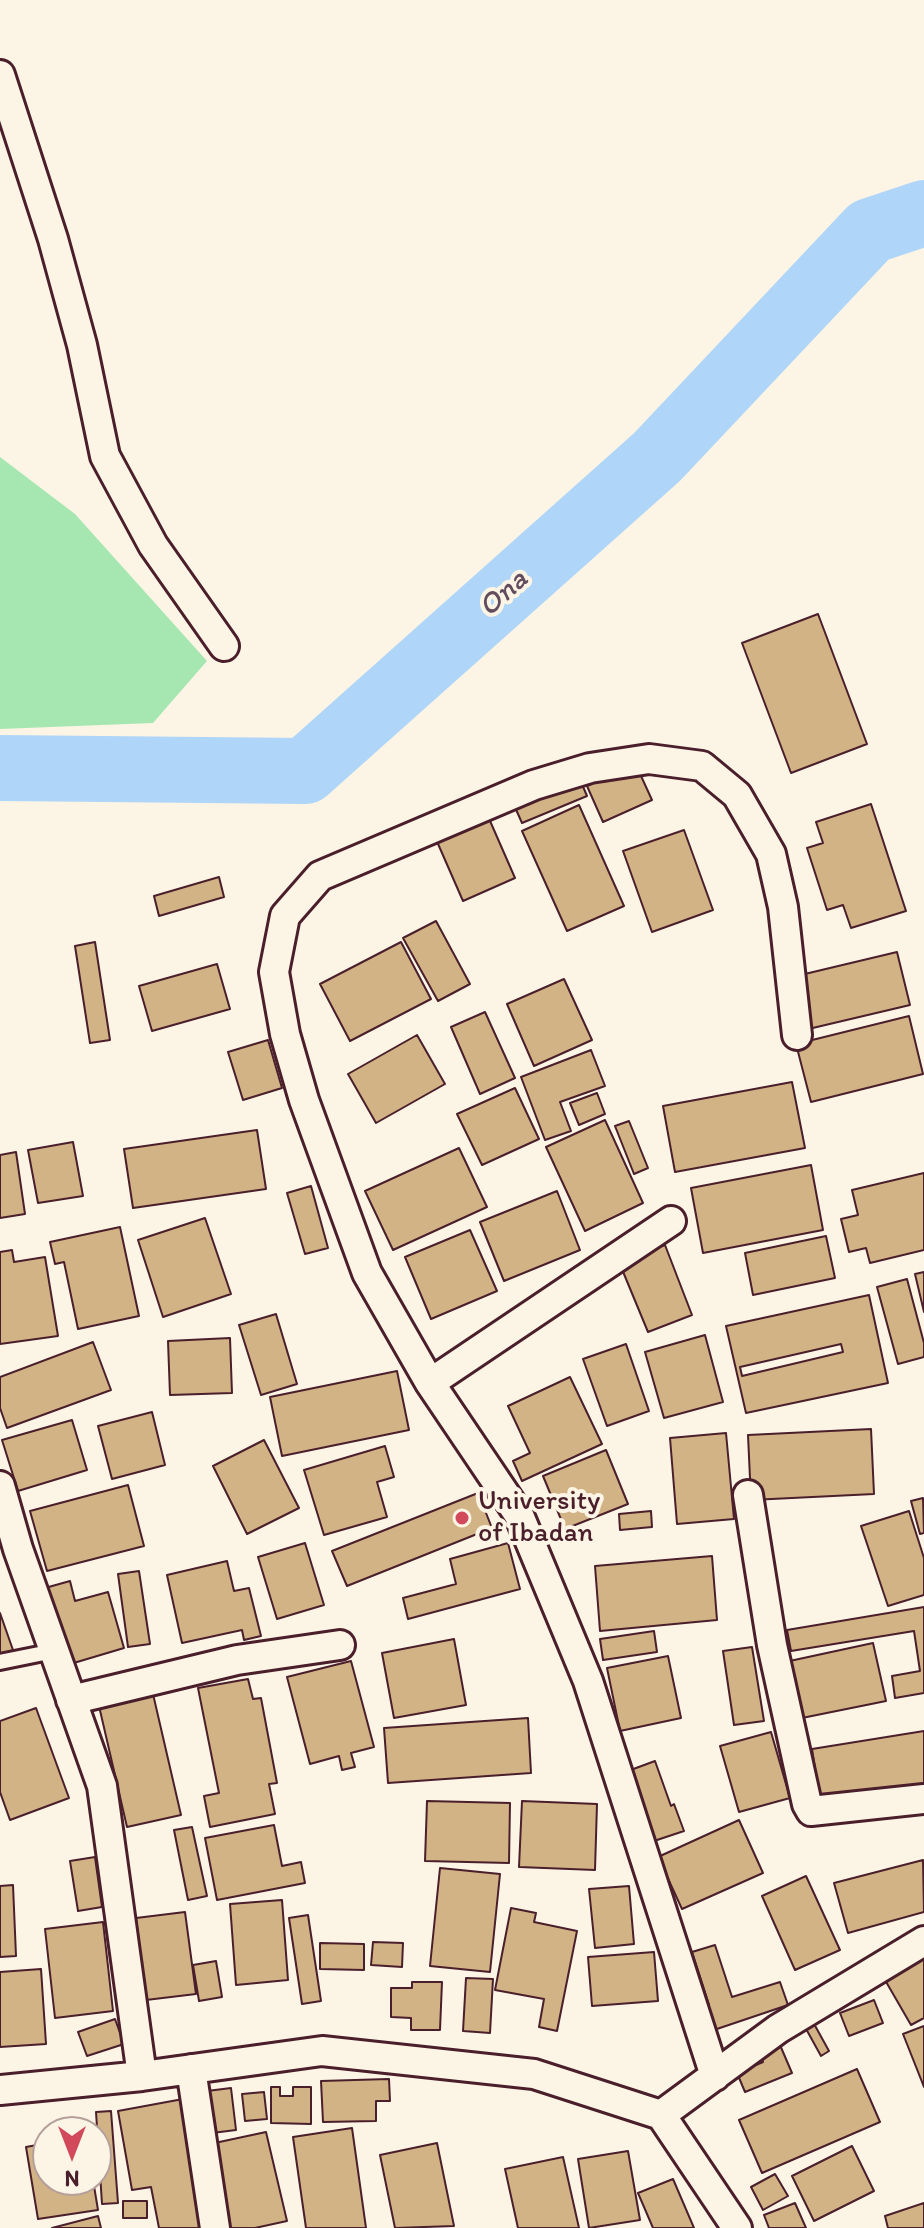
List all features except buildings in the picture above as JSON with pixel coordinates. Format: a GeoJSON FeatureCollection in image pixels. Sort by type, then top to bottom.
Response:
{"type":"FeatureCollection","features":[{"type":"Feature","properties":{"kind":"street"},"geometry":{"type":"LineString","coordinates":[[0,75],[53,239],[82,345],[105,456],[153,545],[224,646]]}},
{"type":"Feature","properties":{"kind":"street"},"geometry":{"type":"LineString","coordinates":[[715,2076],[582,1667],[519,1515],[430,1383],[367,1273],[325,1165],[285,1034],[274,972],[285,916],[320,876],[534,785],[590,768],[649,759],[702,766],[737,795],[771,854],[783,907],[797,1035]]}},
{"type":"Feature","properties":{"kind":"street"},"geometry":{"type":"LineString","coordinates":[[430,1383],[671,1221]]}},
{"type":"Feature","properties":{"kind":"street"},"geometry":{"type":"LineString","coordinates":[[0,1486],[18,1549],[102,1786],[142,2076]]}},
{"type":"Feature","properties":{"kind":"street"},"geometry":{"type":"LineString","coordinates":[[748,1495],[772,1645],[811,1811],[924,1799]]}},
{"type":"Feature","properties":{"kind":"street"},"geometry":{"type":"LineString","coordinates":[[71,1700],[237,1660],[340,1645]]}},
{"type":"Feature","properties":{"kind":"street"},"geometry":{"type":"LineString","coordinates":[[661,2115],[778,2029],[924,1941]]}},
{"type":"Feature","properties":{"kind":"street"},"geometry":{"type":"LineString","coordinates":[[0,2090],[142,2076],[322,2051],[534,2074],[661,2115],[737,2228]]}},
{"type":"Feature","properties":{"kind":"street"},"geometry":{"type":"LineString","coordinates":[[191,2069],[215,2228]]}},
{"type":"Feature","properties":{"kind":"lane"},"geometry":{"type":"LineString","coordinates":[[0,1662],[54,1651]]}},
{"type":"Feature","properties":{"kind":"green space"},"geometry":{"type":"Polygon","coordinates":[[[0,457],[75,514],[207,661],[153,723],[0,729],[0,457]]]}},
{"type":"Feature","properties":{"kind":"waterway","name":"Ona"},"geometry":{"type":"LineString","coordinates":[[0,768],[305,771],[657,457],[870,231],[924,213]]}},
{"type":"Feature","properties":{"kind":"place","name":"University of Ibadan"},"geometry":{"type":"Point","coordinates":[462,1518]}}]}
